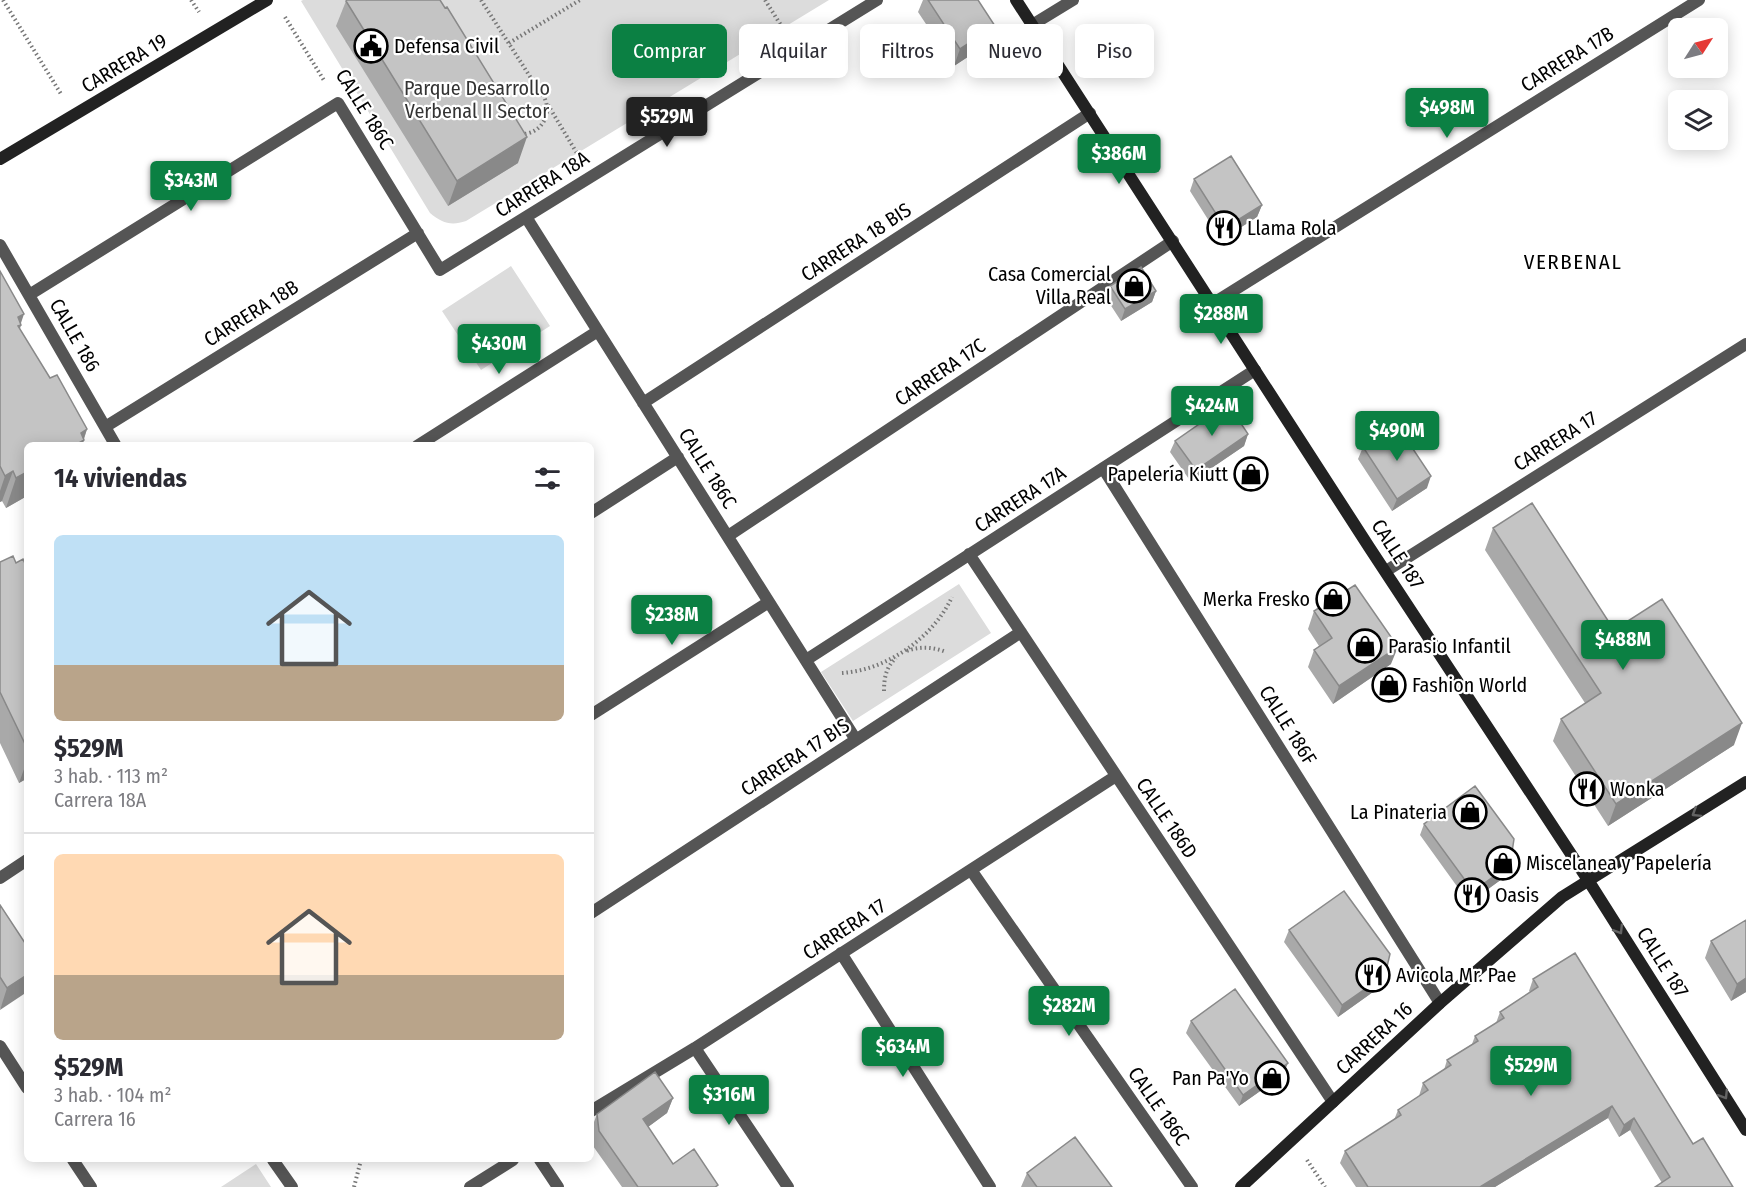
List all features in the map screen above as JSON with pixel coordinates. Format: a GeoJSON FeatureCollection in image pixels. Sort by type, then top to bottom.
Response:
{"type":"FeatureCollection","features":[{"type":"Feature","properties":{"kind":"street","name":"CARRERA 19"},"geometry":{"type":"LineString","coordinates":[[0,159],[267,0]]}},
{"type":"Feature","properties":{"kind":"street","name":"CARRERA 18A"},"geometry":{"type":"LineString","coordinates":[[839,24],[878,0]]}},
{"type":"Feature","properties":{"kind":"street","name":"CALLE 187"},"geometry":{"type":"LineString","coordinates":[[1016,0],[1031,24]]}},
{"type":"Feature","properties":{"kind":"street"},"geometry":{"type":"LineString","coordinates":[[1034,24],[1073,0]]}},
{"type":"Feature","properties":{"kind":"street","name":"CARRERA 17B"},"geometry":{"type":"LineString","coordinates":[[1212,304],[1699,0]]}},
{"type":"Feature","properties":{"kind":"street","name":"CALLE 187"},"geometry":{"type":"LineString","coordinates":[[1063,72],[1588,880],[1746,1130]]}},
{"type":"Feature","properties":{"kind":"street","name":"CARRERA 18A"},"geometry":{"type":"LineString","coordinates":[[440,270],[752,78]]}},
{"type":"Feature","properties":{"kind":"street"},"geometry":{"type":"LineString","coordinates":[[29,295],[338,103]]}},
{"type":"Feature","properties":{"kind":"street","name":"CALLE 186C"},"geometry":{"type":"LineString","coordinates":[[338,103],[440,270]]}},
{"type":"Feature","properties":{"kind":"street","name":"CARRERA 18 BIS"},"geometry":{"type":"LineString","coordinates":[[643,403],[1090,113]]}},
{"type":"Feature","properties":{"kind":"street","name":"CALLE 186C"},"geometry":{"type":"LineString","coordinates":[[526,217],[856,740]]}},
{"type":"Feature","properties":{"kind":"street","name":"CARRERA 18B"},"geometry":{"type":"LineString","coordinates":[[105,427],[418,233]]}},
{"type":"Feature","properties":{"kind":"street","name":"CARRERA 17C"},"geometry":{"type":"LineString","coordinates":[[728,536],[1173,241]]}},
{"type":"Feature","properties":{"kind":"street","name":"CALLE 186"},"geometry":{"type":"LineString","coordinates":[[0,245],[114,442]]}},
{"type":"Feature","properties":{"kind":"street"},"geometry":{"type":"LineString","coordinates":[[423,442],[598,331]]}},
{"type":"Feature","properties":{"kind":"street","name":"CARRERA 17"},"geometry":{"type":"LineString","coordinates":[[1386,572],[1746,344]]}},
{"type":"Feature","properties":{"kind":"street","name":"CARRERA 17A"},"geometry":{"type":"LineString","coordinates":[[806,660],[1255,370]]}},
{"type":"Feature","properties":{"kind":"street"},"geometry":{"type":"LineString","coordinates":[[594,511],[678,457]]}},
{"type":"Feature","properties":{"kind":"street","name":"CALLE 186F"},"geometry":{"type":"LineString","coordinates":[[1103,468],[1440,1003]]}},
{"type":"Feature","properties":{"kind":"street","name":"CALLE 186D"},"geometry":{"type":"LineString","coordinates":[[969,554],[1333,1102]]}},
{"type":"Feature","properties":{"kind":"street"},"geometry":{"type":"LineString","coordinates":[[594,713],[769,602]]}},
{"type":"Feature","properties":{"kind":"street","name":"CARRERA 17 BIS"},"geometry":{"type":"LineString","coordinates":[[594,912],[1021,632]]}},
{"type":"Feature","properties":{"kind":"street","name":"CARRERA 17"},"geometry":{"type":"LineString","coordinates":[[594,1110],[695,1048],[1116,776]]}},
{"type":"Feature","properties":{"kind":"street","name":"CARRERA 16"},"geometry":{"type":"LineString","coordinates":[[1241,1187],[1440,1003],[1542,913],[1588,880],[1746,782]]}},
{"type":"Feature","properties":{"kind":"street"},"geometry":{"type":"LineString","coordinates":[[0,878],[24,862]]}},
{"type":"Feature","properties":{"kind":"street","name":"CALLE 186C"},"geometry":{"type":"LineString","coordinates":[[971,870],[1192,1187]]}},
{"type":"Feature","properties":{"kind":"street"},"geometry":{"type":"LineString","coordinates":[[841,954],[990,1187]]}},
{"type":"Feature","properties":{"kind":"street"},"geometry":{"type":"LineString","coordinates":[[0,1046],[24,1083]]}},
{"type":"Feature","properties":{"kind":"street"},"geometry":{"type":"LineString","coordinates":[[695,1048],[788,1187]]}},
{"type":"Feature","properties":{"kind":"street"},"geometry":{"type":"LineString","coordinates":[[74,1162],[91,1187]]}},
{"type":"Feature","properties":{"kind":"street"},"geometry":{"type":"LineString","coordinates":[[274,1162],[292,1187]]}},
{"type":"Feature","properties":{"kind":"street"},"geometry":{"type":"LineString","coordinates":[[470,1187],[510,1162]]}},
{"type":"Feature","properties":{"kind":"street"},"geometry":{"type":"LineString","coordinates":[[541,1162],[558,1187]]}},
{"type":"Feature","properties":{"kind":"path"},"geometry":{"type":"LineString","coordinates":[[3,0],[74,115]]}},
{"type":"Feature","properties":{"kind":"path"},"geometry":{"type":"LineString","coordinates":[[482,0],[591,177]]}},
{"type":"Feature","properties":{"kind":"path"},"geometry":{"type":"LineString","coordinates":[[509,43],[580,0]]}},
{"type":"Feature","properties":{"kind":"path"},"geometry":{"type":"LineString","coordinates":[[765,0],[780,24]]}},
{"type":"Feature","properties":{"kind":"path","name":"CALLE 186C"},"geometry":{"type":"LineString","coordinates":[[279,8],[338,103]]}},
{"type":"Feature","properties":{"kind":"path"},"geometry":{"type":"LineString","coordinates":[[540,92],[526,84],[509,87],[503,93],[497,108],[502,124],[516,133],[531,132],[538,128],[546,115],[545,99]]}},
{"type":"Feature","properties":{"kind":"path"},"geometry":{"type":"LineString","coordinates":[[885,698],[884,678],[889,664],[936,623],[956,588]]}},
{"type":"Feature","properties":{"kind":"path"},"geometry":{"type":"LineString","coordinates":[[836,673],[857,672],[915,648],[930,647],[951,655]]}},
{"type":"Feature","properties":{"kind":"path"},"geometry":{"type":"LineString","coordinates":[[1307,1160],[1324,1187]]}},
{"type":"Feature","properties":{"kind":"path"},"geometry":{"type":"LineString","coordinates":[[354,1187],[360,1162]]}},
{"type":"Feature","properties":{"kind":"green space","name":"Parque Desarrollo Verbenal II Sector"},"geometry":{"type":"Polygon","coordinates":[[[829,0],[790,24],[739,24],[739,55],[727,62],[727,24],[612,24],[612,78],[701,78],[466,221],[456,223],[443,221],[430,213],[301,1],[829,0]]]}},
{"type":"Feature","properties":{"kind":"green space"},"geometry":{"type":"Polygon","coordinates":[[[511,266],[550,326],[481,370],[442,311],[511,266]]]}},
{"type":"Feature","properties":{"kind":"green space"},"geometry":{"type":"Polygon","coordinates":[[[959,584],[991,633],[853,721],[821,672],[959,584]]]}},
{"type":"Feature","properties":{"kind":"green space"},"geometry":{"type":"Polygon","coordinates":[[[256,1164],[271,1187],[221,1187],[256,1164]]]}},
{"type":"Feature","properties":{"kind":"building"},"geometry":{"type":"Polygon","coordinates":[[[347,0],[440,0],[445,8],[447,7],[527,137],[457,181],[347,0]]]}},
{"type":"Feature","properties":{"kind":"building"},"geometry":{"type":"Polygon","coordinates":[[[928,0],[978,0],[994,24],[967,24],[967,44],[960,49],[955,41],[955,24],[944,24],[928,0]]]}},
{"type":"Feature","properties":{"kind":"building"},"geometry":{"type":"Polygon","coordinates":[[[1231,156],[1262,205],[1225,228],[1194,179],[1231,156]]]}},
{"type":"Feature","properties":{"kind":"building"},"geometry":{"type":"Polygon","coordinates":[[[1141,267],[1156,291],[1125,309],[1110,286],[1141,267]]]}},
{"type":"Feature","properties":{"kind":"building"},"geometry":{"type":"Polygon","coordinates":[[[0,271],[24,314],[18,317],[21,325],[18,326],[50,378],[57,375],[87,429],[81,433],[84,440],[81,442],[24,442],[24,474],[16,478],[13,471],[5,476],[0,466],[0,271]]]}},
{"type":"Feature","properties":{"kind":"building"},"geometry":{"type":"Polygon","coordinates":[[[1228,404],[1248,434],[1196,470],[1175,441],[1228,404]]]}},
{"type":"Feature","properties":{"kind":"building"},"geometry":{"type":"Polygon","coordinates":[[[1397,425],[1431,476],[1397,499],[1363,447],[1397,425]]]}},
{"type":"Feature","properties":{"kind":"building"},"geometry":{"type":"Polygon","coordinates":[[[1532,503],[1614,630],[1662,599],[1742,723],[1616,804],[1561,719],[1601,693],[1493,528],[1532,503]]]}},
{"type":"Feature","properties":{"kind":"building"},"geometry":{"type":"Polygon","coordinates":[[[13,556],[16,563],[23,559],[24,561],[24,742],[0,692],[0,562],[13,556]]]}},
{"type":"Feature","properties":{"kind":"building"},"geometry":{"type":"Polygon","coordinates":[[[1355,585],[1398,647],[1339,686],[1314,650],[1332,638],[1314,611],[1355,585]]]}},
{"type":"Feature","properties":{"kind":"building"},"geometry":{"type":"Polygon","coordinates":[[[1475,786],[1514,839],[1510,865],[1473,891],[1424,824],[1475,786]]]}},
{"type":"Feature","properties":{"kind":"building"},"geometry":{"type":"Polygon","coordinates":[[[1344,891],[1390,954],[1385,975],[1342,1005],[1289,930],[1344,891]]]}},
{"type":"Feature","properties":{"kind":"building"},"geometry":{"type":"Polygon","coordinates":[[[0,905],[24,941],[24,977],[7,988],[0,977],[0,905]]]}},
{"type":"Feature","properties":{"kind":"building"},"geometry":{"type":"Polygon","coordinates":[[[1746,920],[1746,978],[1737,984],[1711,941],[1746,920]]]}},
{"type":"Feature","properties":{"kind":"building"},"geometry":{"type":"Polygon","coordinates":[[[1575,953],[1693,1144],[1703,1138],[1733,1187],[1655,1187],[1670,1177],[1634,1118],[1624,1125],[1612,1106],[1480,1187],[1368,1187],[1345,1151],[1401,1115],[1398,1110],[1428,1090],[1423,1083],[1451,1065],[1447,1060],[1478,1041],[1475,1036],[1504,1018],[1500,1012],[1538,987],[1533,979],[1575,953]]]}},
{"type":"Feature","properties":{"kind":"building"},"geometry":{"type":"Polygon","coordinates":[[[1235,989],[1288,1063],[1243,1095],[1191,1021],[1235,989]]]}},
{"type":"Feature","properties":{"kind":"building"},"geometry":{"type":"Polygon","coordinates":[[[655,1072],[673,1098],[643,1119],[673,1164],[694,1149],[718,1185],[715,1187],[638,1187],[599,1131],[597,1114],[655,1072]]]}},
{"type":"Feature","properties":{"kind":"building"},"geometry":{"type":"Polygon","coordinates":[[[1075,1137],[1112,1187],[1037,1187],[1027,1173],[1075,1137]]]}},
{"type":"Feature","properties":{"kind":"place","name":"Defensa Civil"},"geometry":{"type":"Point","coordinates":[371,46]}},
{"type":"Feature","properties":{"kind":"place","name":"Llama Rola"},"geometry":{"type":"Point","coordinates":[1224,228]}},
{"type":"Feature","properties":{"kind":"place","name":"Casa Comercial Villa Real"},"geometry":{"type":"Point","coordinates":[1134,286]}},
{"type":"Feature","properties":{"kind":"place","name":"Papelería Kiutt"},"geometry":{"type":"Point","coordinates":[1251,474]}},
{"type":"Feature","properties":{"kind":"place","name":"Merka Fresko"},"geometry":{"type":"Point","coordinates":[1333,599]}},
{"type":"Feature","properties":{"kind":"place","name":"Parasio Infantil"},"geometry":{"type":"Point","coordinates":[1365,646]}},
{"type":"Feature","properties":{"kind":"place","name":"Fashion World"},"geometry":{"type":"Point","coordinates":[1389,685]}},
{"type":"Feature","properties":{"kind":"place","name":"Wonka"},"geometry":{"type":"Point","coordinates":[1587,789]}},
{"type":"Feature","properties":{"kind":"place","name":"La Pinateria"},"geometry":{"type":"Point","coordinates":[1470,812]}},
{"type":"Feature","properties":{"kind":"place","name":"Miscelanea y Papelería"},"geometry":{"type":"Point","coordinates":[1503,863]}},
{"type":"Feature","properties":{"kind":"place","name":"Oasis"},"geometry":{"type":"Point","coordinates":[1472,895]}},
{"type":"Feature","properties":{"kind":"place","name":"Avicola Mr. Pae"},"geometry":{"type":"Point","coordinates":[1373,975]}},
{"type":"Feature","properties":{"kind":"place","name":"Pan Pa'Yo"},"geometry":{"type":"Point","coordinates":[1272,1078]}},
{"type":"Feature","properties":{"kind":"district","name":"VERBENAL"},"geometry":{"type":"Point","coordinates":[1573,262]}}]}
